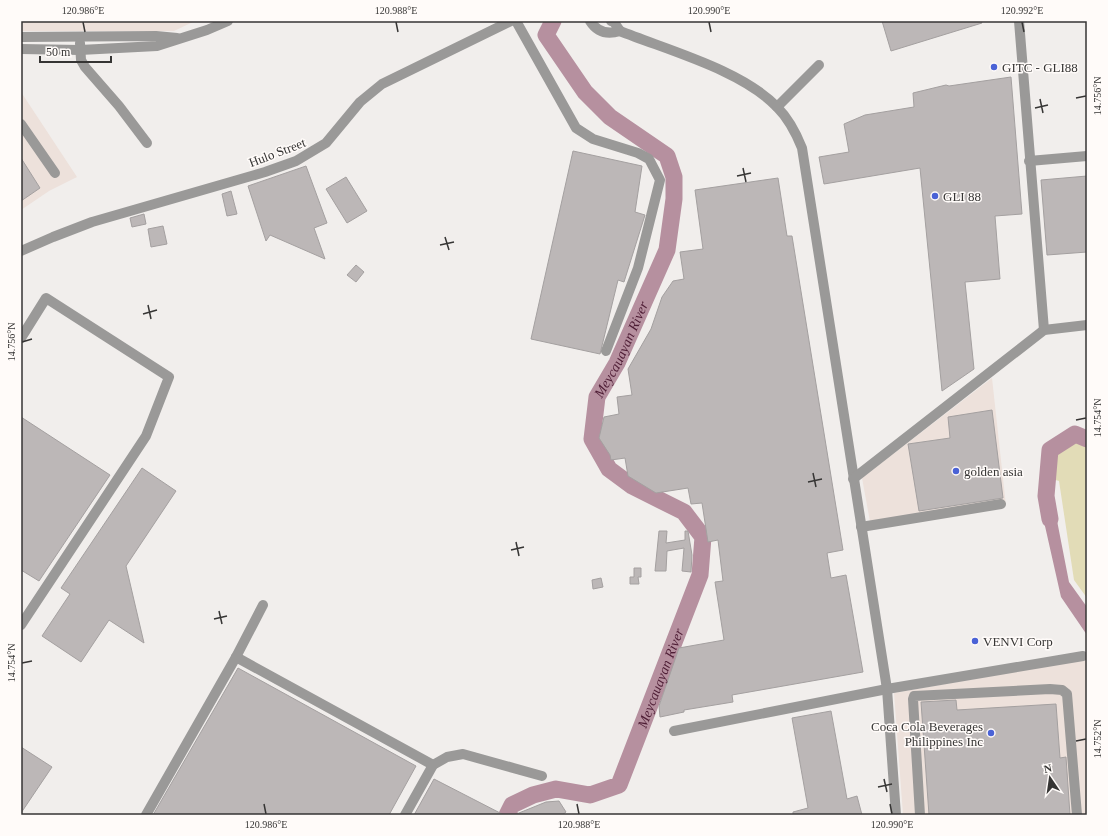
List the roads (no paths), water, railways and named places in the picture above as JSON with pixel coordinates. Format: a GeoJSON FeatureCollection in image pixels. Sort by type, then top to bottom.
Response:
{"type":"FeatureCollection","features":[{"type":"Feature","properties":{"kind":"street"},"geometry":{"type":"LineString","coordinates":[[21,49],[80,50],[157,46],[207,30],[228,21]]}},
{"type":"Feature","properties":{"kind":"street","name":"Hulo Street"},"geometry":{"type":"LineString","coordinates":[[21,251],[52,237],[92,222],[265,172],[296,161],[326,143],[360,102],[382,84],[511,21]]}},
{"type":"Feature","properties":{"kind":"street"},"geometry":{"type":"LineString","coordinates":[[516,21],[576,128],[593,138],[638,153],[649,159],[660,180],[659,191],[638,268],[606,351]]}},
{"type":"Feature","properties":{"kind":"street"},"geometry":{"type":"LineString","coordinates":[[590,21],[594,28],[610,34],[620,31]]}},
{"type":"Feature","properties":{"kind":"street"},"geometry":{"type":"LineString","coordinates":[[611,21],[614,22],[620,31],[730,74],[754,88],[777,107],[788,120],[802,148],[887,689],[896,815]]}},
{"type":"Feature","properties":{"kind":"street"},"geometry":{"type":"LineString","coordinates":[[1019,21],[1029,161],[1044,330]]}},
{"type":"Feature","properties":{"kind":"street"},"geometry":{"type":"LineString","coordinates":[[79,36],[81,60],[85,68],[119,106],[147,143]]}},
{"type":"Feature","properties":{"kind":"street"},"geometry":{"type":"LineString","coordinates":[[21,37],[156,36],[179,39]]}},
{"type":"Feature","properties":{"kind":"street"},"geometry":{"type":"LineString","coordinates":[[777,107],[819,65]]}},
{"type":"Feature","properties":{"kind":"street"},"geometry":{"type":"LineString","coordinates":[[21,124],[55,173]]}},
{"type":"Feature","properties":{"kind":"street"},"geometry":{"type":"LineString","coordinates":[[1029,161],[1087,156]]}},
{"type":"Feature","properties":{"kind":"street"},"geometry":{"type":"LineString","coordinates":[[21,338],[46,298],[169,377],[146,436],[21,625]]}},
{"type":"Feature","properties":{"kind":"street"},"geometry":{"type":"LineString","coordinates":[[853,478],[1044,330],[1087,325]]}},
{"type":"Feature","properties":{"kind":"street"},"geometry":{"type":"LineString","coordinates":[[862,527],[1001,504]]}},
{"type":"Feature","properties":{"kind":"street"},"geometry":{"type":"LineString","coordinates":[[146,815],[236,657],[263,605]]}},
{"type":"Feature","properties":{"kind":"street"},"geometry":{"type":"LineString","coordinates":[[674,731],[887,689],[1083,656]]}},
{"type":"Feature","properties":{"kind":"street"},"geometry":{"type":"LineString","coordinates":[[236,657],[433,765]]}},
{"type":"Feature","properties":{"kind":"street"},"geometry":{"type":"LineString","coordinates":[[920,815],[912,699],[914,696],[1050,689],[1062,690],[1067,694],[1077,815]]}},
{"type":"Feature","properties":{"kind":"street"},"geometry":{"type":"LineString","coordinates":[[405,815],[433,765],[447,757],[463,754],[542,776]]}},
{"type":"Feature","properties":{"kind":"waterway","name":"Meycauayan River"},"geometry":{"type":"LineString","coordinates":[[507,815],[512,805],[533,795],[556,789],[590,795],[619,785],[700,575],[703,537],[684,512],[632,486],[609,469],[592,439],[597,397],[617,363],[667,250],[674,199],[674,177],[667,156],[610,117],[585,92],[546,35],[553,21]]}},
{"type":"Feature","properties":{"kind":"waterway","name":"Meycauayan River"},"geometry":{"type":"LineString","coordinates":[[1050,519],[1046,496],[1050,450],[1075,434],[1087,439]]}},
{"type":"Feature","properties":{"kind":"place","name":"GITC - GLI88"},"geometry":{"type":"Point","coordinates":[994,67]}},
{"type":"Feature","properties":{"kind":"place","name":"GLI 88"},"geometry":{"type":"Point","coordinates":[935,196]}},
{"type":"Feature","properties":{"kind":"place","name":"golden asia"},"geometry":{"type":"Point","coordinates":[956,471]}},
{"type":"Feature","properties":{"kind":"place","name":"VENVI Corp"},"geometry":{"type":"Point","coordinates":[975,641]}},
{"type":"Feature","properties":{"kind":"place","name":"Coca Cola Beverages Philippines Inc"},"geometry":{"type":"Point","coordinates":[991,733]}}]}
